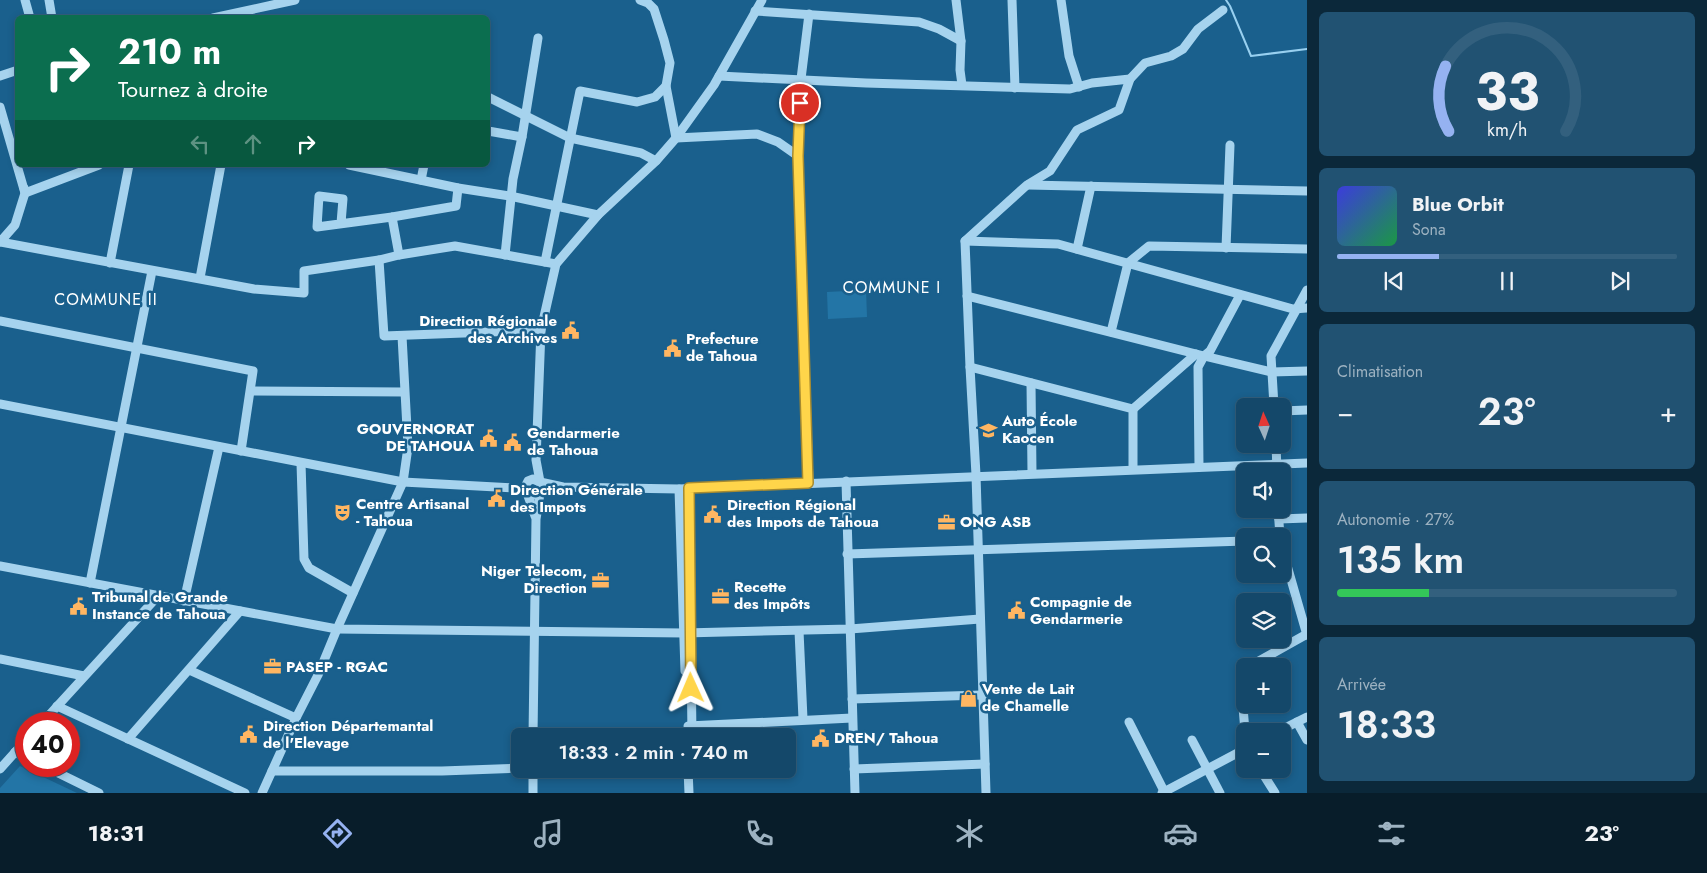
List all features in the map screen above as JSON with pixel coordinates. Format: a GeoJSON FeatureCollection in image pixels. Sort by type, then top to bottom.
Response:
{"type":"FeatureCollection","features":[{"type":"Feature","properties":{"kind":"street"},"geometry":{"type":"LineString","coordinates":[[25,0],[29,15]]}},
{"type":"Feature","properties":{"kind":"street"},"geometry":{"type":"LineString","coordinates":[[49,0],[52,15]]}},
{"type":"Feature","properties":{"kind":"street"},"geometry":{"type":"LineString","coordinates":[[227,15],[295,0]]}},
{"type":"Feature","properties":{"kind":"street"},"geometry":{"type":"LineString","coordinates":[[640,0],[648,3],[654,9],[664,40],[670,63],[666,86],[676,138]]}},
{"type":"Feature","properties":{"kind":"street"},"geometry":{"type":"LineString","coordinates":[[533,728],[536,519],[540,487],[536,460],[540,330],[556,264],[598,215],[656,161],[676,138],[719,76],[762,0]]}},
{"type":"Feature","properties":{"kind":"street"},"geometry":{"type":"LineString","coordinates":[[956,0],[961,41],[960,70],[962,85]]}},
{"type":"Feature","properties":{"kind":"street"},"geometry":{"type":"LineString","coordinates":[[1012,0],[1015,88]]}},
{"type":"Feature","properties":{"kind":"street"},"geometry":{"type":"LineString","coordinates":[[1061,0],[1068,56],[1079,87]]}},
{"type":"Feature","properties":{"kind":"street"},"geometry":{"type":"LineString","coordinates":[[986,793],[976,475],[965,241],[1027,185],[1050,171],[1077,130],[1120,110],[1130,79],[1145,63],[1172,56],[1183,49],[1198,29],[1223,10]]}},
{"type":"Feature","properties":{"kind":"street"},"geometry":{"type":"LineString","coordinates":[[755,11],[918,22],[939,29],[961,41]]}},
{"type":"Feature","properties":{"kind":"street"},"geometry":{"type":"LineString","coordinates":[[808,483],[798,156],[801,79],[809,14]]}},
{"type":"Feature","properties":{"kind":"street"},"geometry":{"type":"LineString","coordinates":[[505,255],[510,196],[522,137],[538,38]]}},
{"type":"Feature","properties":{"kind":"street"},"geometry":{"type":"LineString","coordinates":[[0,76],[15,71]]}},
{"type":"Feature","properties":{"kind":"street"},"geometry":{"type":"LineString","coordinates":[[719,76],[866,83],[1070,89],[1092,83],[1130,79]]}},
{"type":"Feature","properties":{"kind":"street"},"geometry":{"type":"LineString","coordinates":[[544,262],[580,91],[637,102],[655,97],[666,86]]}},
{"type":"Feature","properties":{"kind":"street"},"geometry":{"type":"LineString","coordinates":[[490,98],[570,138],[641,153],[656,161]]}},
{"type":"Feature","properties":{"kind":"street"},"geometry":{"type":"LineString","coordinates":[[0,107],[15,159]]}},
{"type":"Feature","properties":{"kind":"street"},"geometry":{"type":"LineString","coordinates":[[490,131],[522,137]]}},
{"type":"Feature","properties":{"kind":"street"},"geometry":{"type":"LineString","coordinates":[[676,138],[757,134],[778,142],[798,156]]}},
{"type":"Feature","properties":{"kind":"street"},"geometry":{"type":"LineString","coordinates":[[1226,248],[1230,145]]}},
{"type":"Feature","properties":{"kind":"street"},"geometry":{"type":"LineString","coordinates":[[17,167],[25,193]]}},
{"type":"Feature","properties":{"kind":"street"},"geometry":{"type":"LineString","coordinates":[[0,242],[15,225],[25,193],[22,167]]}},
{"type":"Feature","properties":{"kind":"street"},"geometry":{"type":"LineString","coordinates":[[25,193],[94,167]]}},
{"type":"Feature","properties":{"kind":"street"},"geometry":{"type":"LineString","coordinates":[[110,263],[129,167]]}},
{"type":"Feature","properties":{"kind":"street"},"geometry":{"type":"LineString","coordinates":[[200,278],[221,167]]}},
{"type":"Feature","properties":{"kind":"street"},"geometry":{"type":"LineString","coordinates":[[359,167],[458,188],[556,205],[598,215]]}},
{"type":"Feature","properties":{"kind":"street"},"geometry":{"type":"LineString","coordinates":[[421,180],[424,167]]}},
{"type":"Feature","properties":{"kind":"street"},"geometry":{"type":"LineString","coordinates":[[1027,185],[1307,191]]}},
{"type":"Feature","properties":{"kind":"street"},"geometry":{"type":"LineString","coordinates":[[1077,249],[1090,186]]}},
{"type":"Feature","properties":{"kind":"street"},"geometry":{"type":"LineString","coordinates":[[341,223],[392,217],[456,206],[458,188]]}},
{"type":"Feature","properties":{"kind":"street"},"geometry":{"type":"LineString","coordinates":[[392,217],[398,255]]}},
{"type":"Feature","properties":{"kind":"street"},"geometry":{"type":"LineString","coordinates":[[965,241],[1058,244],[1293,309],[1302,308]]}},
{"type":"Feature","properties":{"kind":"street"},"geometry":{"type":"LineString","coordinates":[[0,242],[254,289],[304,293],[304,270],[379,260],[455,246],[556,264]]}},
{"type":"Feature","properties":{"kind":"street"},"geometry":{"type":"LineString","coordinates":[[1111,332],[1128,263],[1149,246],[1307,249]]}},
{"type":"Feature","properties":{"kind":"street"},"geometry":{"type":"LineString","coordinates":[[379,260],[384,336],[540,330]]}},
{"type":"Feature","properties":{"kind":"street"},"geometry":{"type":"LineString","coordinates":[[90,583],[152,271]]}},
{"type":"Feature","properties":{"kind":"street"},"geometry":{"type":"LineString","coordinates":[[1274,398],[1272,356],[1302,308],[1307,290]]}},
{"type":"Feature","properties":{"kind":"street"},"geometry":{"type":"LineString","coordinates":[[1133,409],[1200,355],[1210,352],[1240,295]]}},
{"type":"Feature","properties":{"kind":"street"},"geometry":{"type":"LineString","coordinates":[[967,296],[1272,372],[1307,371]]}},
{"type":"Feature","properties":{"kind":"street"},"geometry":{"type":"LineString","coordinates":[[0,321],[253,371],[241,451]]}},
{"type":"Feature","properties":{"kind":"street"},"geometry":{"type":"LineString","coordinates":[[262,793],[318,675],[404,482],[408,447],[402,336]]}},
{"type":"Feature","properties":{"kind":"street"},"geometry":{"type":"LineString","coordinates":[[1199,467],[1198,367],[1200,355]]}},
{"type":"Feature","properties":{"kind":"street"},"geometry":{"type":"LineString","coordinates":[[970,367],[1133,409]]}},
{"type":"Feature","properties":{"kind":"street"},"geometry":{"type":"LineString","coordinates":[[1031,383],[1032,473]]}},
{"type":"Feature","properties":{"kind":"street"},"geometry":{"type":"LineString","coordinates":[[251,391],[404,392]]}},
{"type":"Feature","properties":{"kind":"street"},"geometry":{"type":"LineString","coordinates":[[0,404],[404,482],[507,487],[527,486],[533,479],[540,487],[679,489],[976,475],[1199,467],[1236,467]]}},
{"type":"Feature","properties":{"kind":"street"},"geometry":{"type":"LineString","coordinates":[[1133,409],[1133,470]]}},
{"type":"Feature","properties":{"kind":"street"},"geometry":{"type":"LineString","coordinates":[[1291,411],[1307,410]]}},
{"type":"Feature","properties":{"kind":"street"},"geometry":{"type":"LineString","coordinates":[[184,601],[219,447]]}},
{"type":"Feature","properties":{"kind":"street"},"geometry":{"type":"LineString","coordinates":[[536,460],[527,486],[529,494],[534,495],[540,487]]}},
{"type":"Feature","properties":{"kind":"street"},"geometry":{"type":"LineString","coordinates":[[301,463],[304,559],[309,568],[353,593]]}},
{"type":"Feature","properties":{"kind":"street"},"geometry":{"type":"LineString","coordinates":[[1291,466],[1307,463]]}},
{"type":"Feature","properties":{"kind":"street"},"geometry":{"type":"LineString","coordinates":[[846,481],[855,793]]}},
{"type":"Feature","properties":{"kind":"street"},"geometry":{"type":"LineString","coordinates":[[527,486],[536,519]]}},
{"type":"Feature","properties":{"kind":"street"},"geometry":{"type":"LineString","coordinates":[[687,633],[689,488]]}},
{"type":"Feature","properties":{"kind":"street"},"geometry":{"type":"LineString","coordinates":[[679,489],[690,726],[852,718]]}},
{"type":"Feature","properties":{"kind":"street"},"geometry":{"type":"LineString","coordinates":[[1280,528],[1279,519],[1307,518]]}},
{"type":"Feature","properties":{"kind":"street"},"geometry":{"type":"LineString","coordinates":[[847,554],[1236,541]]}},
{"type":"Feature","properties":{"kind":"street"},"geometry":{"type":"LineString","coordinates":[[0,566],[337,629],[687,633],[850,629],[980,619]]}},
{"type":"Feature","properties":{"kind":"street"},"geometry":{"type":"LineString","coordinates":[[1265,658],[1307,635],[1291,579]]}},
{"type":"Feature","properties":{"kind":"street"},"geometry":{"type":"LineString","coordinates":[[52,712],[158,596]]}},
{"type":"Feature","properties":{"kind":"street"},"geometry":{"type":"LineString","coordinates":[[128,739],[240,611]]}},
{"type":"Feature","properties":{"kind":"street"},"geometry":{"type":"LineString","coordinates":[[799,630],[803,719]]}},
{"type":"Feature","properties":{"kind":"street"},"geometry":{"type":"LineString","coordinates":[[0,659],[84,676]]}},
{"type":"Feature","properties":{"kind":"street"},"geometry":{"type":"LineString","coordinates":[[189,670],[296,718]]}},
{"type":"Feature","properties":{"kind":"street"},"geometry":{"type":"LineString","coordinates":[[852,699],[982,695]]}},
{"type":"Feature","properties":{"kind":"street"},"geometry":{"type":"LineString","coordinates":[[57,706],[245,793]]}},
{"type":"Feature","properties":{"kind":"street"},"geometry":{"type":"LineString","coordinates":[[1291,725],[1307,717]]}},
{"type":"Feature","properties":{"kind":"street"},"geometry":{"type":"LineString","coordinates":[[1129,722],[1164,793],[1236,754]]}},
{"type":"Feature","properties":{"kind":"street"},"geometry":{"type":"LineString","coordinates":[[1297,722],[1307,740]]}},
{"type":"Feature","properties":{"kind":"street"},"geometry":{"type":"LineString","coordinates":[[1192,740],[1220,793]]}},
{"type":"Feature","properties":{"kind":"street"},"geometry":{"type":"LineString","coordinates":[[0,769],[15,752]]}},
{"type":"Feature","properties":{"kind":"street"},"geometry":{"type":"LineString","coordinates":[[854,769],[985,764]]}},
{"type":"Feature","properties":{"kind":"street"},"geometry":{"type":"LineString","coordinates":[[272,771],[442,771],[511,768]]}},
{"type":"Feature","properties":{"kind":"street"},"geometry":{"type":"LineString","coordinates":[[66,777],[99,793]]}},
{"type":"Feature","properties":{"kind":"street"},"geometry":{"type":"LineString","coordinates":[[532,793],[533,778]]}},
{"type":"Feature","properties":{"kind":"street"},"geometry":{"type":"LineString","coordinates":[[688,778],[689,793]]}},
{"type":"Feature","properties":{"kind":"street"},"geometry":{"type":"LineString","coordinates":[[693,778],[694,793]]}},
{"type":"Feature","properties":{"kind":"street"},"geometry":{"type":"LineString","coordinates":[[1266,778],[1275,793]]}},
{"type":"Feature","properties":{"kind":"shaded area"},"geometry":{"type":"Polygon","coordinates":[[[866,290],[867,317],[828,319],[827,292],[866,290]]]}},
{"type":"Feature","properties":{"kind":"shaded area"},"geometry":{"type":"Polygon","coordinates":[[[15,772],[15,777],[43,777],[77,793],[0,793],[0,788],[15,772]]]}},
{"type":"Feature","properties":{"kind":"waterway"},"geometry":{"type":"LineString","coordinates":[[1226,0],[1251,56],[1307,49]]}},
{"type":"Feature","properties":{"kind":"place","name":"Direction Régionale des Archives"},"geometry":{"type":"Point","coordinates":[571,330]}},
{"type":"Feature","properties":{"kind":"place","name":"Prefecture de Tahoua"},"geometry":{"type":"Point","coordinates":[672,348]}},
{"type":"Feature","properties":{"kind":"place","name":"Auto École Kaocen"},"geometry":{"type":"Point","coordinates":[988,430]}},
{"type":"Feature","properties":{"kind":"place","name":"GOUVERNORAT DE TAHOUA"},"geometry":{"type":"Point","coordinates":[488,438]}},
{"type":"Feature","properties":{"kind":"place","name":"Gendarmerie de Tahoua"},"geometry":{"type":"Point","coordinates":[513,442]}},
{"type":"Feature","properties":{"kind":"place","name":"Direction Générale des Impots"},"geometry":{"type":"Point","coordinates":[496,499]}},
{"type":"Feature","properties":{"kind":"place","name":"Centre Artisanal - Tahoua"},"geometry":{"type":"Point","coordinates":[342,513]}},
{"type":"Feature","properties":{"kind":"place","name":"Direction Régional des Impots de Tahoua"},"geometry":{"type":"Point","coordinates":[713,514]}},
{"type":"Feature","properties":{"kind":"place","name":"ONG ASB"},"geometry":{"type":"Point","coordinates":[946,522]}},
{"type":"Feature","properties":{"kind":"place","name":"Niger Telecom, Direction"},"geometry":{"type":"Point","coordinates":[601,580]}},
{"type":"Feature","properties":{"kind":"place","name":"Recette des Impôts"},"geometry":{"type":"Point","coordinates":[720,596]}},
{"type":"Feature","properties":{"kind":"place","name":"Tribunal de Grande Instance de Tahoua"},"geometry":{"type":"Point","coordinates":[78,606]}},
{"type":"Feature","properties":{"kind":"place","name":"Compagnie de Gendarmerie"},"geometry":{"type":"Point","coordinates":[1016,611]}},
{"type":"Feature","properties":{"kind":"place","name":"PASEP - RGAC"},"geometry":{"type":"Point","coordinates":[272,667]}},
{"type":"Feature","properties":{"kind":"place","name":"Vente de Lait de Chamelle"},"geometry":{"type":"Point","coordinates":[968,698]}},
{"type":"Feature","properties":{"kind":"place","name":"Direction Départemantal de l'Elevage"},"geometry":{"type":"Point","coordinates":[249,735]}},
{"type":"Feature","properties":{"kind":"place","name":"DREN/ Tahoua"},"geometry":{"type":"Point","coordinates":[820,738]}},
{"type":"Feature","properties":{"kind":"district","name":"COMMUNE I"},"geometry":{"type":"Point","coordinates":[892,287]}},
{"type":"Feature","properties":{"kind":"district","name":"COMMUNE II"},"geometry":{"type":"Point","coordinates":[106,299]}},
{"type":"Feature","properties":{"kind":"route"},"geometry":{"type":"LineString","coordinates":[[691,688],[689,488],[808,483],[798,156],[800,103]]}}]}
